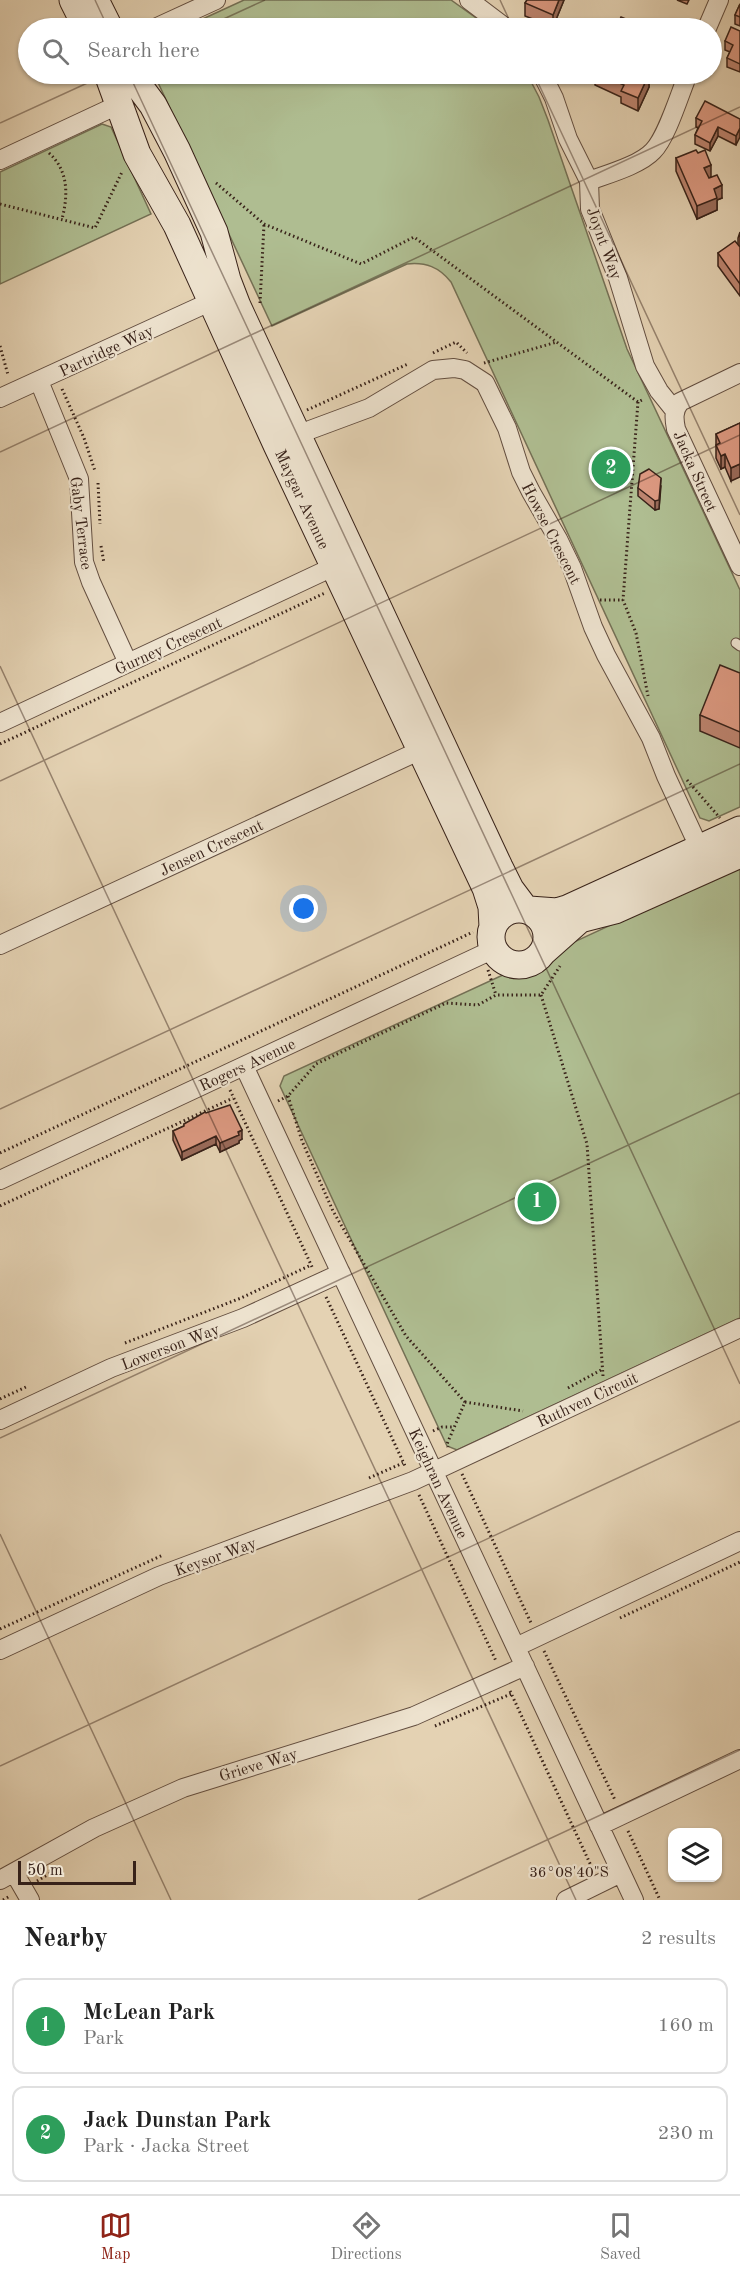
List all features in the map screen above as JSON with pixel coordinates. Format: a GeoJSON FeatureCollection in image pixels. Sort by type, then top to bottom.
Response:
{"type":"FeatureCollection","features":[{"type":"Feature","properties":{"kind":"street"},"geometry":{"type":"LineString","coordinates":[[73,0],[82,18]]}},
{"type":"Feature","properties":{"kind":"street"},"geometry":{"type":"LineString","coordinates":[[95,0],[104,18]]}},
{"type":"Feature","properties":{"kind":"street"},"geometry":{"type":"LineString","coordinates":[[177,18],[216,0]]}},
{"type":"Feature","properties":{"kind":"street"},"geometry":{"type":"LineString","coordinates":[[470,0],[493,18]]}},
{"type":"Feature","properties":{"kind":"street"},"geometry":{"type":"LineString","coordinates":[[711,18],[719,0]]}},
{"type":"Feature","properties":{"kind":"street","name":"Maygar Avenue"},"geometry":{"type":"LineString","coordinates":[[112,84],[140,162],[222,296],[297,436],[336,566],[430,745],[510,889],[527,909]]}},
{"type":"Feature","properties":{"kind":"street"},"geometry":{"type":"LineString","coordinates":[[0,160],[120,104],[136,84]]}},
{"type":"Feature","properties":{"kind":"street","name":"Maygar Avenue"},"geometry":{"type":"LineString","coordinates":[[138,84],[164,124],[210,223],[222,296]]}},
{"type":"Feature","properties":{"kind":"street","name":"Joynt Way"},"geometry":{"type":"LineString","coordinates":[[547,84],[568,139],[590,181],[590,209],[618,278],[645,366],[675,411]]}},
{"type":"Feature","properties":{"kind":"street"},"geometry":{"type":"LineString","coordinates":[[590,181],[632,164],[653,152],[661,140],[684,84]]}},
{"type":"Feature","properties":{"kind":"street","name":"Partridge Way"},"geometry":{"type":"LineString","coordinates":[[0,398],[42,389],[222,296]]}},
{"type":"Feature","properties":{"kind":"street","name":"Howse Crescent"},"geometry":{"type":"LineString","coordinates":[[297,436],[369,408],[433,370],[454,368],[465,370],[485,383],[507,428],[521,472],[563,549],[606,655],[651,738],[704,858]]}},
{"type":"Feature","properties":{"kind":"street","name":"Jacka Street"},"geometry":{"type":"LineString","coordinates":[[740,373],[680,402],[675,411],[675,429],[740,566]]}},
{"type":"Feature","properties":{"kind":"street","name":"Gaby Terrace"},"geometry":{"type":"LineString","coordinates":[[42,389],[79,479],[84,562],[91,582],[135,660]]}},
{"type":"Feature","properties":{"kind":"street","name":"Gurney Crescent"},"geometry":{"type":"LineString","coordinates":[[0,723],[336,566]]}},
{"type":"Feature","properties":{"kind":"street","name":"Maygar Avenue"},"geometry":{"type":"LineString","coordinates":[[430,745],[492,907],[488,935]]}},
{"type":"Feature","properties":{"kind":"street","name":"Jensen Crescent"},"geometry":{"type":"LineString","coordinates":[[0,945],[430,745]]}},
{"type":"Feature","properties":{"kind":"street","name":"Rogers Avenue"},"geometry":{"type":"LineString","coordinates":[[488,935],[506,962],[523,965],[538,958],[554,956],[580,919],[615,910],[736,840]]}},
{"type":"Feature","properties":{"kind":"street","name":"Rogers Avenue"},"geometry":{"type":"LineString","coordinates":[[0,1180],[244,1065],[488,935],[502,914],[509,910],[557,912],[704,858]]}},
{"type":"Feature","properties":{"kind":"street"},"geometry":{"type":"LineString","coordinates":[[527,909],[538,915],[544,923],[547,942],[554,956]]}},
{"type":"Feature","properties":{"kind":"street","name":"Keighran Avenue"},"geometry":{"type":"LineString","coordinates":[[244,1065],[634,1900]]}},
{"type":"Feature","properties":{"kind":"street","name":"Lowerson Way"},"geometry":{"type":"LineString","coordinates":[[0,1419],[111,1368],[243,1318],[341,1273]]}},
{"type":"Feature","properties":{"kind":"street","name":"Ruthven Circuit"},"geometry":{"type":"LineString","coordinates":[[434,1471],[740,1328]]}},
{"type":"Feature","properties":{"kind":"street","name":"Keysor Way"},"geometry":{"type":"LineString","coordinates":[[0,1650],[159,1576],[320,1517],[434,1471]]}},
{"type":"Feature","properties":{"kind":"street"},"geometry":{"type":"LineString","coordinates":[[516,1647],[740,1541]]}},
{"type":"Feature","properties":{"kind":"street","name":"Grieve Way"},"geometry":{"type":"LineString","coordinates":[[17,1886],[94,1828],[183,1788],[414,1716],[525,1666]]}},
{"type":"Feature","properties":{"kind":"street"},"geometry":{"type":"LineString","coordinates":[[599,1826],[740,1760]]}},
{"type":"Feature","properties":{"kind":"street"},"geometry":{"type":"LineString","coordinates":[[566,1900],[621,1873]]}},
{"type":"Feature","properties":{"kind":"path"},"geometry":{"type":"LineString","coordinates":[[36,142],[53,157],[66,182],[66,203],[62,220]]}},
{"type":"Feature","properties":{"kind":"path"},"geometry":{"type":"LineString","coordinates":[[0,204],[95,228],[124,170]]}},
{"type":"Feature","properties":{"kind":"path"},"geometry":{"type":"LineString","coordinates":[[213,181],[264,224],[361,264],[414,237],[638,402]]}},
{"type":"Feature","properties":{"kind":"path"},"geometry":{"type":"LineString","coordinates":[[260,307],[264,224]]}},
{"type":"Feature","properties":{"kind":"path"},"geometry":{"type":"LineString","coordinates":[[42,389],[62,389],[84,438],[96,473],[100,527]]}},
{"type":"Feature","properties":{"kind":"path"},"geometry":{"type":"LineString","coordinates":[[638,402],[659,390]]}},
{"type":"Feature","properties":{"kind":"path"},"geometry":{"type":"LineString","coordinates":[[638,402],[622,600],[640,648],[649,706]]}},
{"type":"Feature","properties":{"kind":"path"},"geometry":{"type":"LineString","coordinates":[[297,436],[306,407]]}},
{"type":"Feature","properties":{"kind":"path"},"geometry":{"type":"LineString","coordinates":[[100,537],[105,570]]}},
{"type":"Feature","properties":{"kind":"path"},"geometry":{"type":"LineString","coordinates":[[0,744],[327,592],[336,566]]}},
{"type":"Feature","properties":{"kind":"path"},"geometry":{"type":"LineString","coordinates":[[135,660],[150,674]]}},
{"type":"Feature","properties":{"kind":"path"},"geometry":{"type":"LineString","coordinates":[[686,778],[736,840]]}},
{"type":"Feature","properties":{"kind":"path"},"geometry":{"type":"LineString","coordinates":[[0,1152],[488,935]]}},
{"type":"Feature","properties":{"kind":"path"},"geometry":{"type":"LineString","coordinates":[[554,956],[540,995],[587,1144],[601,1370],[607,1390]]}},
{"type":"Feature","properties":{"kind":"path"},"geometry":{"type":"LineString","coordinates":[[264,1107],[288,1096],[316,1064],[446,1003],[478,1005],[496,995],[540,995]]}},
{"type":"Feature","properties":{"kind":"path"},"geometry":{"type":"LineString","coordinates":[[288,1096],[302,1141],[333,1211],[406,1336],[465,1402],[528,1411]]}},
{"type":"Feature","properties":{"kind":"path"},"geometry":{"type":"LineString","coordinates":[[0,1206],[233,1098]]}},
{"type":"Feature","properties":{"kind":"path"},"geometry":{"type":"LineString","coordinates":[[564,1390],[601,1370]]}},
{"type":"Feature","properties":{"kind":"path"},"geometry":{"type":"LineString","coordinates":[[455,1461],[447,1444],[465,1402]]}},
{"type":"Feature","properties":{"kind":"path"},"geometry":{"type":"LineString","coordinates":[[610,1623],[740,1562]]}},
{"type":"Feature","properties":{"kind":"path"},"geometry":{"type":"LineString","coordinates":[[433,1727],[511,1694]]}},
{"type":"Feature","properties":{"kind":"path"},"geometry":{"type":"LineString","coordinates":[[614,1798],[660,1900]]}},
{"type":"Feature","properties":{"kind":"path"},"geometry":{"type":"LineString","coordinates":[[3,1900],[17,1886],[53,1871]]}},
{"type":"Feature","properties":{"kind":"green space"},"geometry":{"type":"Polygon","coordinates":[[[244,0],[451,0],[476,18],[205,18],[244,0]]]}},
{"type":"Feature","properties":{"kind":"green space"},"geometry":{"type":"Polygon","coordinates":[[[159,84],[532,84],[548,120],[627,349],[740,590],[740,807],[709,821],[700,818],[451,282],[432,267],[407,264],[272,326],[159,84]]]}},
{"type":"Feature","properties":{"kind":"green space"},"geometry":{"type":"Polygon","coordinates":[[[102,124],[111,127],[151,214],[0,284],[0,172],[102,124]]]}},
{"type":"Feature","properties":{"kind":"green space"},"geometry":{"type":"Polygon","coordinates":[[[740,865],[740,1318],[457,1450],[447,1446],[280,1086],[284,1076],[505,974],[536,967],[561,948],[740,865]]]}},
{"type":"Feature","properties":{"kind":"building"},"geometry":{"type":"Polygon","coordinates":[[[527,0],[559,0],[553,15],[525,3],[527,0]]]}},
{"type":"Feature","properties":{"kind":"building"},"geometry":{"type":"Polygon","coordinates":[[[740,4],[740,17],[735,15],[740,4]]]}},
{"type":"Feature","properties":{"kind":"building"},"geometry":{"type":"Polygon","coordinates":[[[731,27],[740,31],[740,64],[727,58],[733,45],[725,41],[731,27]]]}},
{"type":"Feature","properties":{"kind":"building"},"geometry":{"type":"Polygon","coordinates":[[[622,84],[644,84],[638,98],[621,91],[624,85],[622,84]]]}},
{"type":"Feature","properties":{"kind":"building"},"geometry":{"type":"Polygon","coordinates":[[[705,101],[740,119],[740,128],[736,136],[718,127],[710,143],[695,135],[702,121],[696,118],[705,101]]]}},
{"type":"Feature","properties":{"kind":"building"},"geometry":{"type":"Polygon","coordinates":[[[696,150],[698,153],[705,150],[711,165],[704,168],[709,178],[717,175],[722,185],[714,189],[717,198],[697,206],[676,158],[696,150]]]}},
{"type":"Feature","properties":{"kind":"building"},"geometry":{"type":"Polygon","coordinates":[[[735,241],[740,247],[740,284],[718,253],[735,241]]]}},
{"type":"Feature","properties":{"kind":"building"},"geometry":{"type":"Polygon","coordinates":[[[740,423],[740,464],[731,468],[725,454],[721,456],[716,445],[720,443],[716,434],[740,423]]]}},
{"type":"Feature","properties":{"kind":"building"},"geometry":{"type":"Polygon","coordinates":[[[649,469],[661,478],[659,500],[655,501],[638,488],[640,474],[649,469]]]}},
{"type":"Feature","properties":{"kind":"building"},"geometry":{"type":"Polygon","coordinates":[[[720,665],[740,673],[740,732],[700,715],[720,665]]]}},
{"type":"Feature","properties":{"kind":"building"},"geometry":{"type":"Polygon","coordinates":[[[230,1105],[242,1130],[238,1132],[239,1135],[220,1143],[216,1136],[182,1152],[173,1131],[205,1112],[230,1105]]]}},
{"type":"Feature","properties":{"kind":"place","name":"Jack Dunstan Park"},"geometry":{"type":"Point","coordinates":[611,469]}},
{"type":"Feature","properties":{"kind":"place","name":"McLean Park"},"geometry":{"type":"Point","coordinates":[537,1202]}}]}
